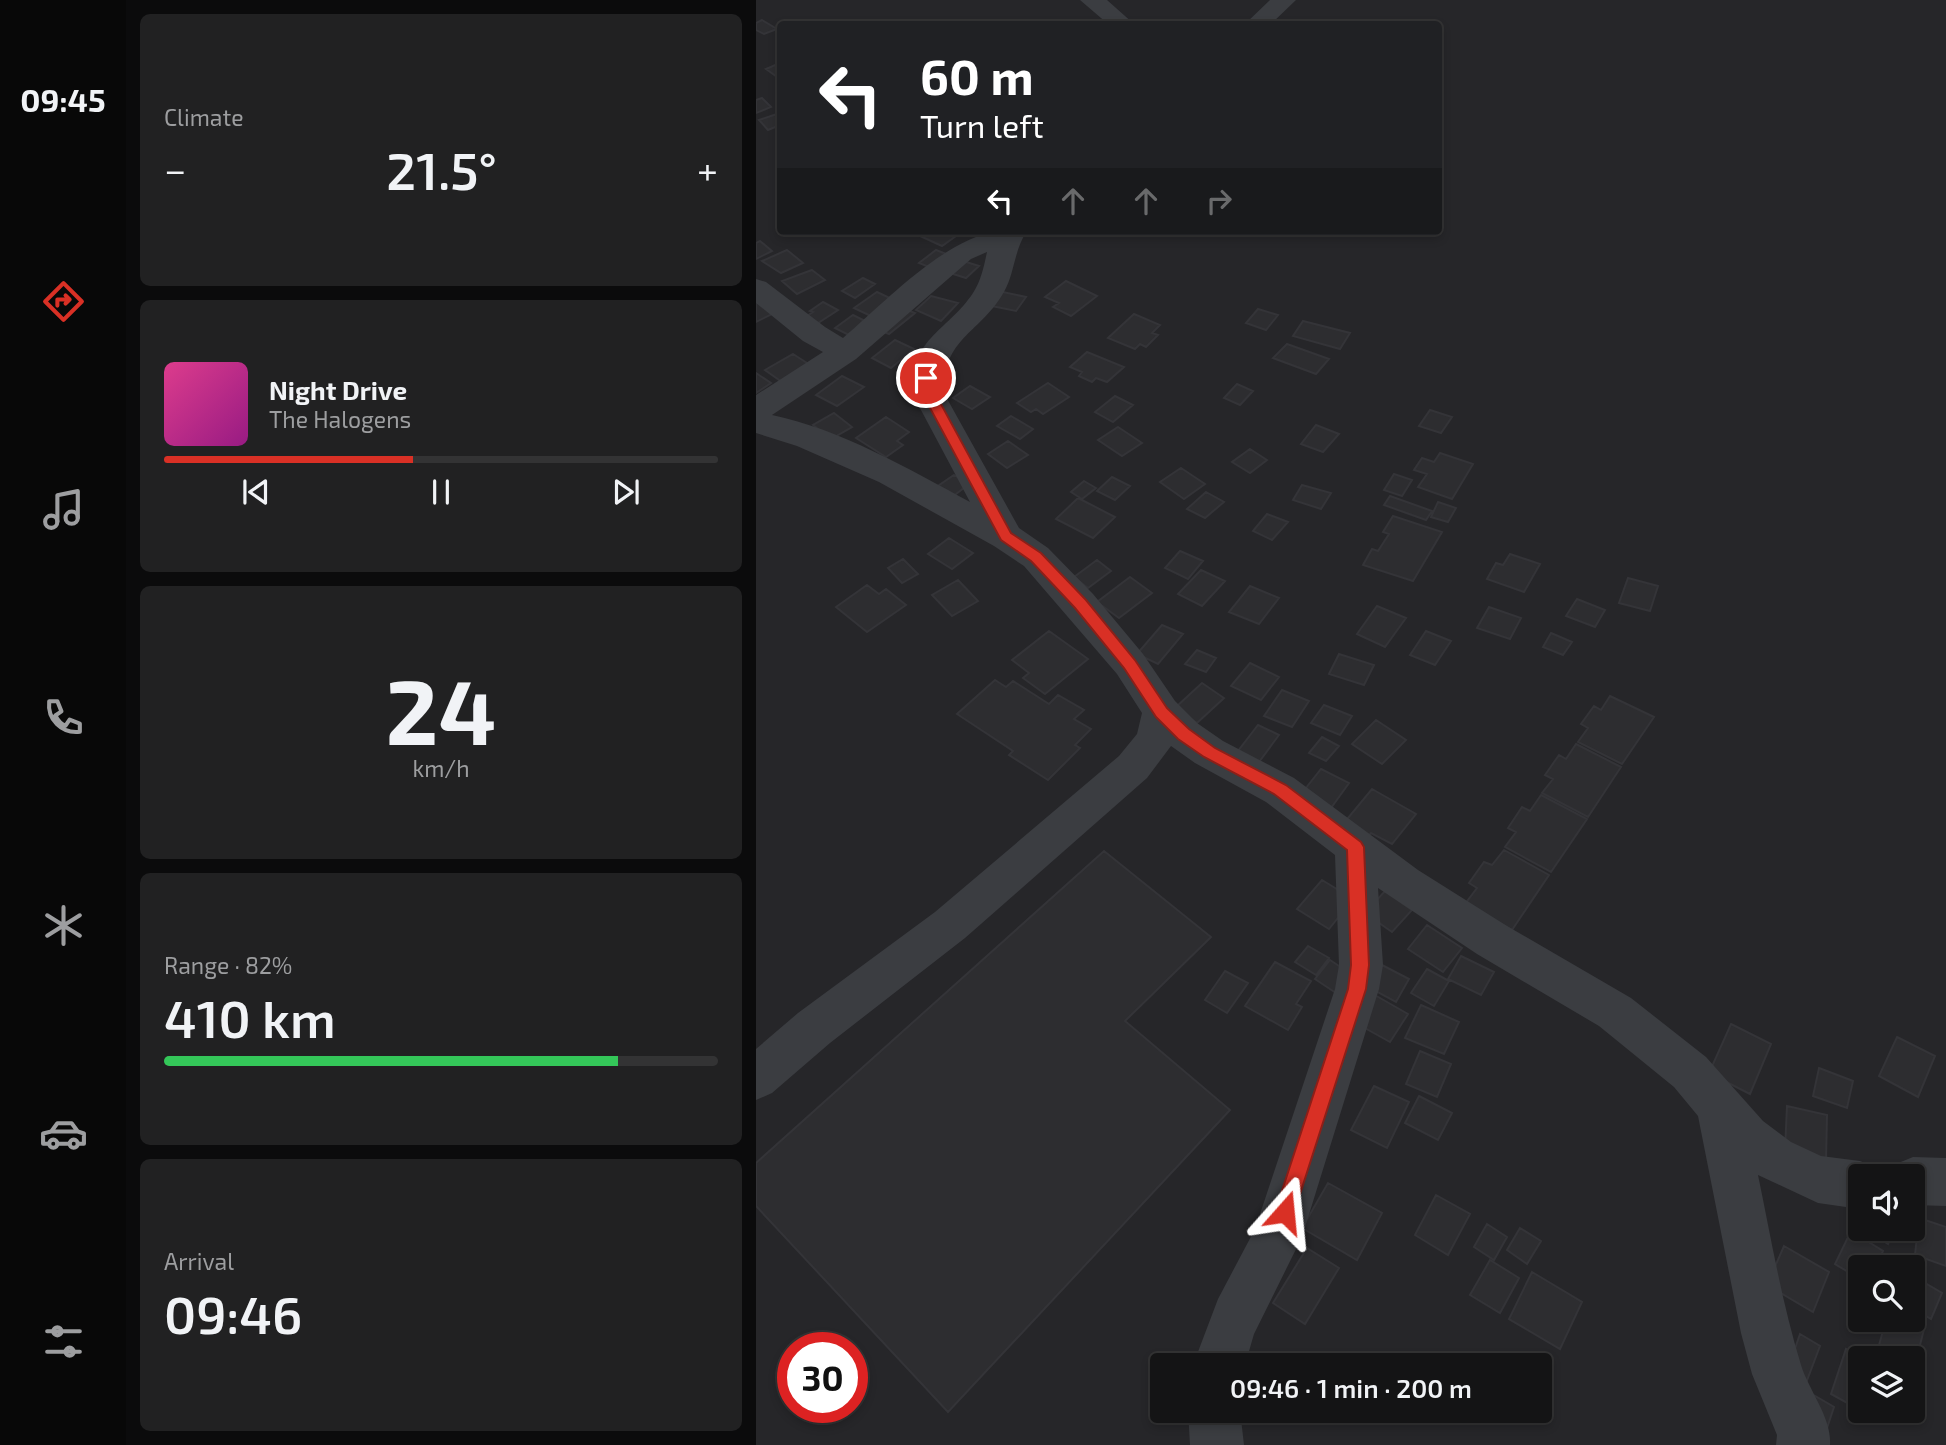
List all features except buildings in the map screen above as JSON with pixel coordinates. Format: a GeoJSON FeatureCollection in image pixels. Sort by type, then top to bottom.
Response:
{"type":"FeatureCollection","features":[{"type":"Feature","properties":{"kind":"street"},"geometry":{"type":"LineString","coordinates":[[1092,0],[1118,21]]}},
{"type":"Feature","properties":{"kind":"street"},"geometry":{"type":"LineString","coordinates":[[1260,21],[1284,0]]}},
{"type":"Feature","properties":{"kind":"street"},"geometry":{"type":"LineString","coordinates":[[756,410],[845,352],[961,253],[1007,235]]}},
{"type":"Feature","properties":{"kind":"street"},"geometry":{"type":"LineString","coordinates":[[1006,537],[929,395],[926,378],[929,361],[940,344],[966,320],[990,291],[1000,253],[1009,235]]}},
{"type":"Feature","properties":{"kind":"street"},"geometry":{"type":"LineString","coordinates":[[756,288],[814,334],[845,352]]}},
{"type":"Feature","properties":{"kind":"street"},"geometry":{"type":"LineString","coordinates":[[756,422],[779,426],[891,474],[1006,537],[1036,557],[1130,664],[1161,712],[1192,740],[1280,790],[1403,883],[1615,1012],[1690,1072],[1746,1137],[1774,1158],[1818,1179],[1848,1183]]}},
{"type":"Feature","properties":{"kind":"street"},"geometry":{"type":"LineString","coordinates":[[756,1078],[814,1028],[950,925],[1133,767],[1155,740],[1161,712]]}},
{"type":"Feature","properties":{"kind":"street"},"geometry":{"type":"LineString","coordinates":[[1223,1353],[1237,1316],[1277,1237],[1357,989],[1360,965],[1355,847]]}},
{"type":"Feature","properties":{"kind":"street"},"geometry":{"type":"LineString","coordinates":[[1720,1109],[1734,1164],[1755,1283],[1773,1355],[1806,1441]]}},
{"type":"Feature","properties":{"kind":"street"},"geometry":{"type":"LineString","coordinates":[[1925,1181],[1946,1182]]}},
{"type":"Feature","properties":{"kind":"street"},"geometry":{"type":"LineString","coordinates":[[1215,1423],[1217,1445]]}},
{"type":"Feature","properties":{"kind":"shaded area"},"geometry":{"type":"Polygon","coordinates":[[[756,0],[1946,0],[1946,1445],[756,1445],[756,0]]]}},
{"type":"Feature","properties":{"kind":"route"},"geometry":{"type":"LineString","coordinates":[[926,378],[929,395],[1006,537],[1036,557],[1080,604],[1130,664],[1161,712],[1183,734],[1209,752],[1280,790],[1355,847],[1360,965],[1357,989],[1285,1212]]}}]}
